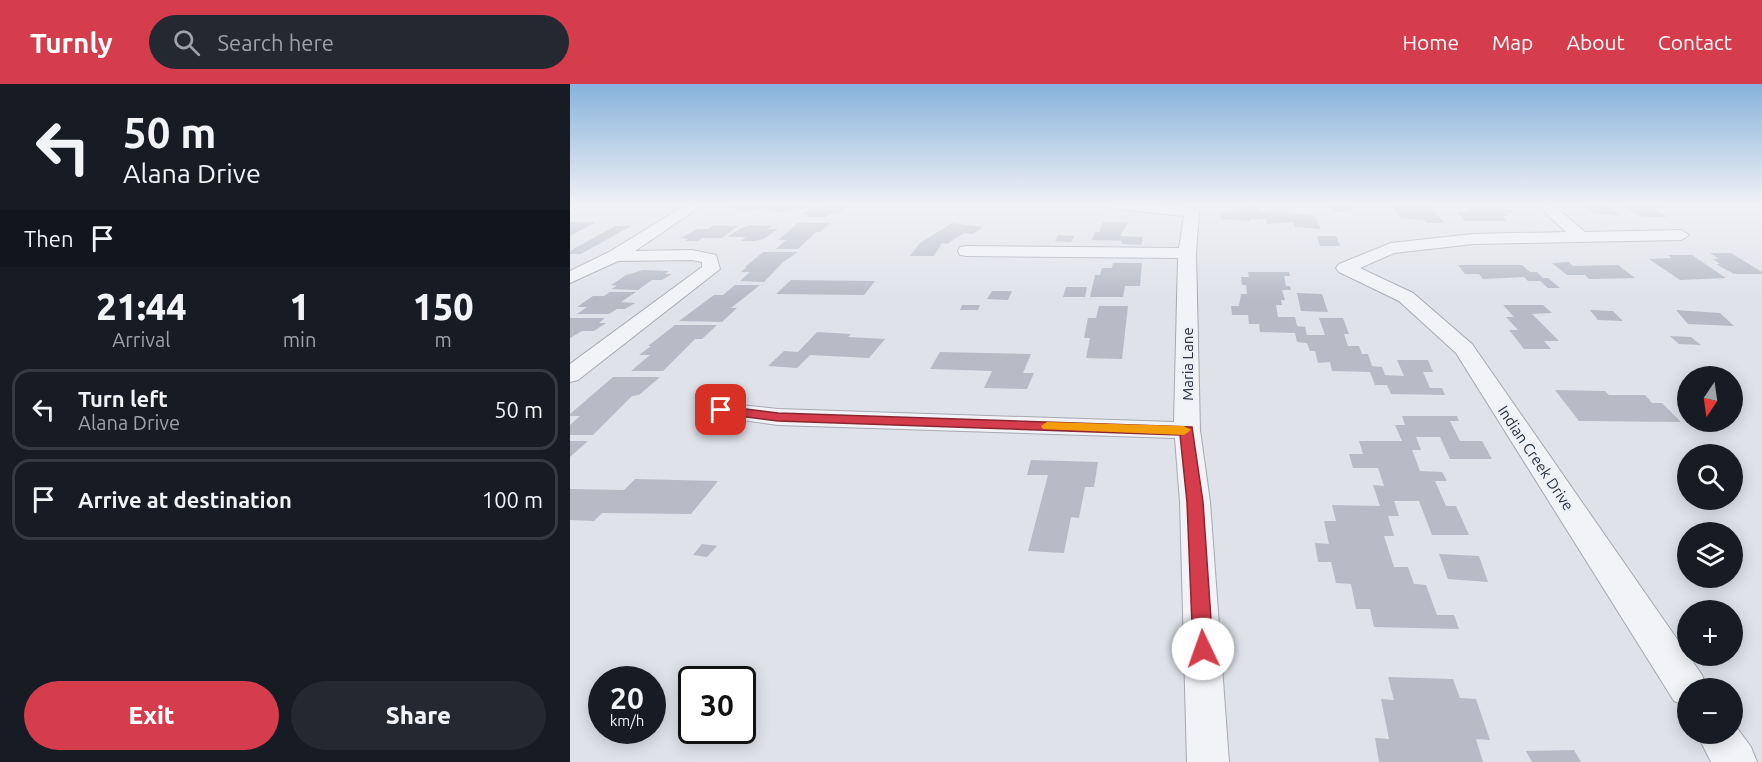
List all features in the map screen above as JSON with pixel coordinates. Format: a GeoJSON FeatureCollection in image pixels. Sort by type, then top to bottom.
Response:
{"type":"FeatureCollection","features":[{"type":"Feature","properties":{"kind":"street"},"geometry":{"type":"LineString","coordinates":[[570,278],[615,256],[647,236]]}},
{"type":"Feature","properties":{"kind":"street","name":"Maria Lane"},"geometry":{"type":"LineString","coordinates":[[1189,236],[1187,253],[1187,430],[1195,502],[1208,762]]}},
{"type":"Feature","properties":{"kind":"street"},"geometry":{"type":"LineString","coordinates":[[1580,236],[1616,236]]}},
{"type":"Feature","properties":{"kind":"street","name":"Indian Creek Drive"},"geometry":{"type":"LineString","coordinates":[[1580,236],[1473,240],[1391,248],[1345,268],[1406,297],[1464,349],[1681,678]]}},
{"type":"Feature","properties":{"kind":"street"},"geometry":{"type":"LineString","coordinates":[[966,251],[1187,253]]}},
{"type":"Feature","properties":{"kind":"street"},"geometry":{"type":"LineString","coordinates":[[570,375],[711,268],[710,259],[692,255],[615,256]]}},
{"type":"Feature","properties":{"kind":"street"},"geometry":{"type":"LineString","coordinates":[[721,410],[778,417],[1187,430]]}},
{"type":"Feature","properties":{"kind":"street"},"geometry":{"type":"LineString","coordinates":[[1724,744],[1736,762]]}},
{"type":"Feature","properties":{"kind":"building"},"geometry":{"type":"Polygon","coordinates":[[[598,236],[614,236],[581,254],[570,254],[570,251],[598,236]]]}},
{"type":"Feature","properties":{"kind":"building"},"geometry":{"type":"Polygon","coordinates":[[[685,236],[725,236],[722,238],[703,238],[698,241],[685,241],[688,239],[681,238],[685,236]]]}},
{"type":"Feature","properties":{"kind":"building"},"geometry":{"type":"Polygon","coordinates":[[[769,236],[754,241],[741,241],[746,237],[727,237],[769,236]]]}},
{"type":"Feature","properties":{"kind":"building"},"geometry":{"type":"Polygon","coordinates":[[[783,236],[812,236],[798,249],[776,249],[786,240],[778,240],[783,236]]]}},
{"type":"Feature","properties":{"kind":"building"},"geometry":{"type":"Polygon","coordinates":[[[932,236],[960,236],[947,244],[942,243],[934,256],[910,256],[920,243],[932,236]]]}},
{"type":"Feature","properties":{"kind":"building"},"geometry":{"type":"Polygon","coordinates":[[[1058,236],[1074,236],[1071,242],[1055,241],[1058,236]]]}},
{"type":"Feature","properties":{"kind":"building"},"geometry":{"type":"Polygon","coordinates":[[[1094,236],[1143,237],[1141,245],[1121,244],[1122,241],[1092,240],[1094,236]]]}},
{"type":"Feature","properties":{"kind":"building"},"geometry":{"type":"Polygon","coordinates":[[[1317,236],[1336,236],[1340,246],[1320,246],[1317,236]]]}},
{"type":"Feature","properties":{"kind":"building"},"geometry":{"type":"Polygon","coordinates":[[[763,252],[798,252],[783,262],[764,282],[740,281],[750,272],[741,272],[763,252]]]}},
{"type":"Feature","properties":{"kind":"building"},"geometry":{"type":"Polygon","coordinates":[[[1710,253],[1731,253],[1762,274],[1734,274],[1716,264],[1720,264],[1713,259],[1719,259],[1710,253]]]}},
{"type":"Feature","properties":{"kind":"building"},"geometry":{"type":"Polygon","coordinates":[[[1668,255],[1692,255],[1726,278],[1680,280],[1649,259],[1672,258],[1668,255]]]}},
{"type":"Feature","properties":{"kind":"building"},"geometry":{"type":"Polygon","coordinates":[[[1568,262],[1573,266],[1618,265],[1635,278],[1589,279],[1585,275],[1567,275],[1552,263],[1568,262]]]}},
{"type":"Feature","properties":{"kind":"building"},"geometry":{"type":"Polygon","coordinates":[[[1113,263],[1142,263],[1140,286],[1125,286],[1123,297],[1090,297],[1095,275],[1100,275],[1102,268],[1112,268],[1113,263]]]}},
{"type":"Feature","properties":{"kind":"building"},"geometry":{"type":"Polygon","coordinates":[[[1458,265],[1522,265],[1530,272],[1537,272],[1543,278],[1548,278],[1560,288],[1548,288],[1540,281],[1528,281],[1524,277],[1483,279],[1479,274],[1465,274],[1458,265]]]}},
{"type":"Feature","properties":{"kind":"building"},"geometry":{"type":"Polygon","coordinates":[[[643,270],[669,271],[665,274],[672,274],[662,280],[652,280],[638,290],[611,289],[617,286],[611,285],[626,275],[643,270]]]}},
{"type":"Feature","properties":{"kind":"building"},"geometry":{"type":"Polygon","coordinates":[[[1248,272],[1289,272],[1290,276],[1284,276],[1286,286],[1290,286],[1291,290],[1282,290],[1285,300],[1281,300],[1282,305],[1276,305],[1278,317],[1295,317],[1297,326],[1305,327],[1307,335],[1325,335],[1319,318],[1343,318],[1349,334],[1344,334],[1348,346],[1359,346],[1362,354],[1368,354],[1372,366],[1382,367],[1385,375],[1404,376],[1397,360],[1428,360],[1433,372],[1423,372],[1430,388],[1442,388],[1445,395],[1391,394],[1387,385],[1375,385],[1370,372],[1332,371],[1330,362],[1318,363],[1315,351],[1310,351],[1307,343],[1297,342],[1295,333],[1260,332],[1259,324],[1249,324],[1248,315],[1232,315],[1231,306],[1239,306],[1241,294],[1247,294],[1246,285],[1242,285],[1241,277],[1249,277],[1248,272]]]}},
{"type":"Feature","properties":{"kind":"building"},"geometry":{"type":"Polygon","coordinates":[[[791,280],[875,281],[864,295],[776,294],[791,280]]]}},
{"type":"Feature","properties":{"kind":"building"},"geometry":{"type":"Polygon","coordinates":[[[735,285],[760,285],[731,308],[737,308],[722,322],[679,321],[714,295],[723,295],[735,285]]]}},
{"type":"Feature","properties":{"kind":"building"},"geometry":{"type":"Polygon","coordinates":[[[1066,287],[1087,287],[1085,297],[1063,297],[1066,287]]]}},
{"type":"Feature","properties":{"kind":"building"},"geometry":{"type":"Polygon","coordinates":[[[992,291],[1012,291],[1008,300],[987,299],[992,291]]]}},
{"type":"Feature","properties":{"kind":"building"},"geometry":{"type":"Polygon","coordinates":[[[610,292],[636,292],[621,302],[635,303],[609,314],[577,314],[587,307],[577,307],[593,296],[604,296],[610,292]]]}},
{"type":"Feature","properties":{"kind":"building"},"geometry":{"type":"Polygon","coordinates":[[[1297,293],[1322,294],[1328,312],[1301,311],[1297,293]]]}},
{"type":"Feature","properties":{"kind":"building"},"geometry":{"type":"Polygon","coordinates":[[[962,305],[980,305],[978,310],[960,310],[962,305]]]}},
{"type":"Feature","properties":{"kind":"building"},"geometry":{"type":"Polygon","coordinates":[[[1503,305],[1543,305],[1552,313],[1532,314],[1559,341],[1544,341],[1551,349],[1524,349],[1509,330],[1518,330],[1506,317],[1514,317],[1503,305]]]}},
{"type":"Feature","properties":{"kind":"building"},"geometry":{"type":"Polygon","coordinates":[[[1099,306],[1128,306],[1122,359],[1086,358],[1090,338],[1084,338],[1088,318],[1096,318],[1099,306]]]}},
{"type":"Feature","properties":{"kind":"building"},"geometry":{"type":"Polygon","coordinates":[[[1590,310],[1613,311],[1623,321],[1598,320],[1590,310]]]}},
{"type":"Feature","properties":{"kind":"building"},"geometry":{"type":"Polygon","coordinates":[[[1676,310],[1720,313],[1734,326],[1688,324],[1676,310]]]}},
{"type":"Feature","properties":{"kind":"building"},"geometry":{"type":"Polygon","coordinates":[[[570,318],[605,318],[599,323],[606,323],[594,331],[582,331],[570,338],[570,318]]]}},
{"type":"Feature","properties":{"kind":"building"},"geometry":{"type":"Polygon","coordinates":[[[675,325],[717,325],[702,339],[695,339],[663,371],[631,371],[650,355],[639,355],[675,325]]]}},
{"type":"Feature","properties":{"kind":"building"},"geometry":{"type":"Polygon","coordinates":[[[817,332],[885,339],[869,358],[810,355],[797,368],[768,366],[784,351],[798,352],[817,332]]]}},
{"type":"Feature","properties":{"kind":"building"},"geometry":{"type":"Polygon","coordinates":[[[1670,336],[1691,337],[1701,345],[1679,344],[1670,336]]]}},
{"type":"Feature","properties":{"kind":"building"},"geometry":{"type":"Polygon","coordinates":[[[940,352],[1031,354],[1023,373],[1034,373],[1027,389],[984,388],[992,371],[930,369],[940,352]]]}},
{"type":"Feature","properties":{"kind":"building"},"geometry":{"type":"Polygon","coordinates":[[[613,377],[660,377],[639,395],[632,396],[593,435],[570,435],[570,425],[580,416],[570,416],[570,414],[613,377]]]}},
{"type":"Feature","properties":{"kind":"building"},"geometry":{"type":"Polygon","coordinates":[[[1555,390],[1605,391],[1609,395],[1645,395],[1652,403],[1662,403],[1677,418],[1677,422],[1579,421],[1555,390]]]}},
{"type":"Feature","properties":{"kind":"building"},"geometry":{"type":"Polygon","coordinates":[[[1402,416],[1457,416],[1459,421],[1450,421],[1460,441],[1482,441],[1492,459],[1450,459],[1440,437],[1416,437],[1421,450],[1412,450],[1420,471],[1442,472],[1447,481],[1435,481],[1446,506],[1456,506],[1469,535],[1432,535],[1419,501],[1394,501],[1399,516],[1388,516],[1394,536],[1384,536],[1394,567],[1408,567],[1414,584],[1426,585],[1437,615],[1454,615],[1459,629],[1374,627],[1370,609],[1356,609],[1351,584],[1336,583],[1331,562],[1318,562],[1315,543],[1329,544],[1324,521],[1336,521],[1332,505],[1380,506],[1373,485],[1384,486],[1378,468],[1353,468],[1349,454],[1363,454],[1359,441],[1402,441],[1395,425],[1405,425],[1402,416]]]}},
{"type":"Feature","properties":{"kind":"building"},"geometry":{"type":"Polygon","coordinates":[[[570,441],[588,441],[570,457],[570,441]]]}},
{"type":"Feature","properties":{"kind":"building"},"geometry":{"type":"Polygon","coordinates":[[[1031,460],[1098,462],[1094,487],[1085,487],[1079,518],[1071,517],[1064,553],[1028,551],[1048,475],[1027,475],[1031,460]]]}},
{"type":"Feature","properties":{"kind":"building"},"geometry":{"type":"Polygon","coordinates":[[[635,479],[718,481],[691,514],[602,513],[594,521],[570,520],[570,489],[624,490],[635,479]]]}},
{"type":"Feature","properties":{"kind":"building"},"geometry":{"type":"Polygon","coordinates":[[[702,544],[717,546],[707,557],[693,555],[702,544]]]}},
{"type":"Feature","properties":{"kind":"building"},"geometry":{"type":"Polygon","coordinates":[[[1439,554],[1479,556],[1488,582],[1448,579],[1439,554]]]}},
{"type":"Feature","properties":{"kind":"building"},"geometry":{"type":"Polygon","coordinates":[[[1388,677],[1453,679],[1460,698],[1476,699],[1490,740],[1476,739],[1483,762],[1379,762],[1375,738],[1389,739],[1381,699],[1394,700],[1388,677]]]}},
{"type":"Feature","properties":{"kind":"building"},"geometry":{"type":"Polygon","coordinates":[[[1574,750],[1581,762],[1532,762],[1526,751],[1574,750]]]}},
{"type":"Feature","properties":{"kind":"slow traffic"},"geometry":{"type":"LineString","coordinates":[[1047,426],[1184,430]]}},
{"type":"Feature","properties":{"kind":"route"},"geometry":{"type":"LineString","coordinates":[[721,410],[778,417],[1187,430],[1195,502],[1203,649]]}}]}
